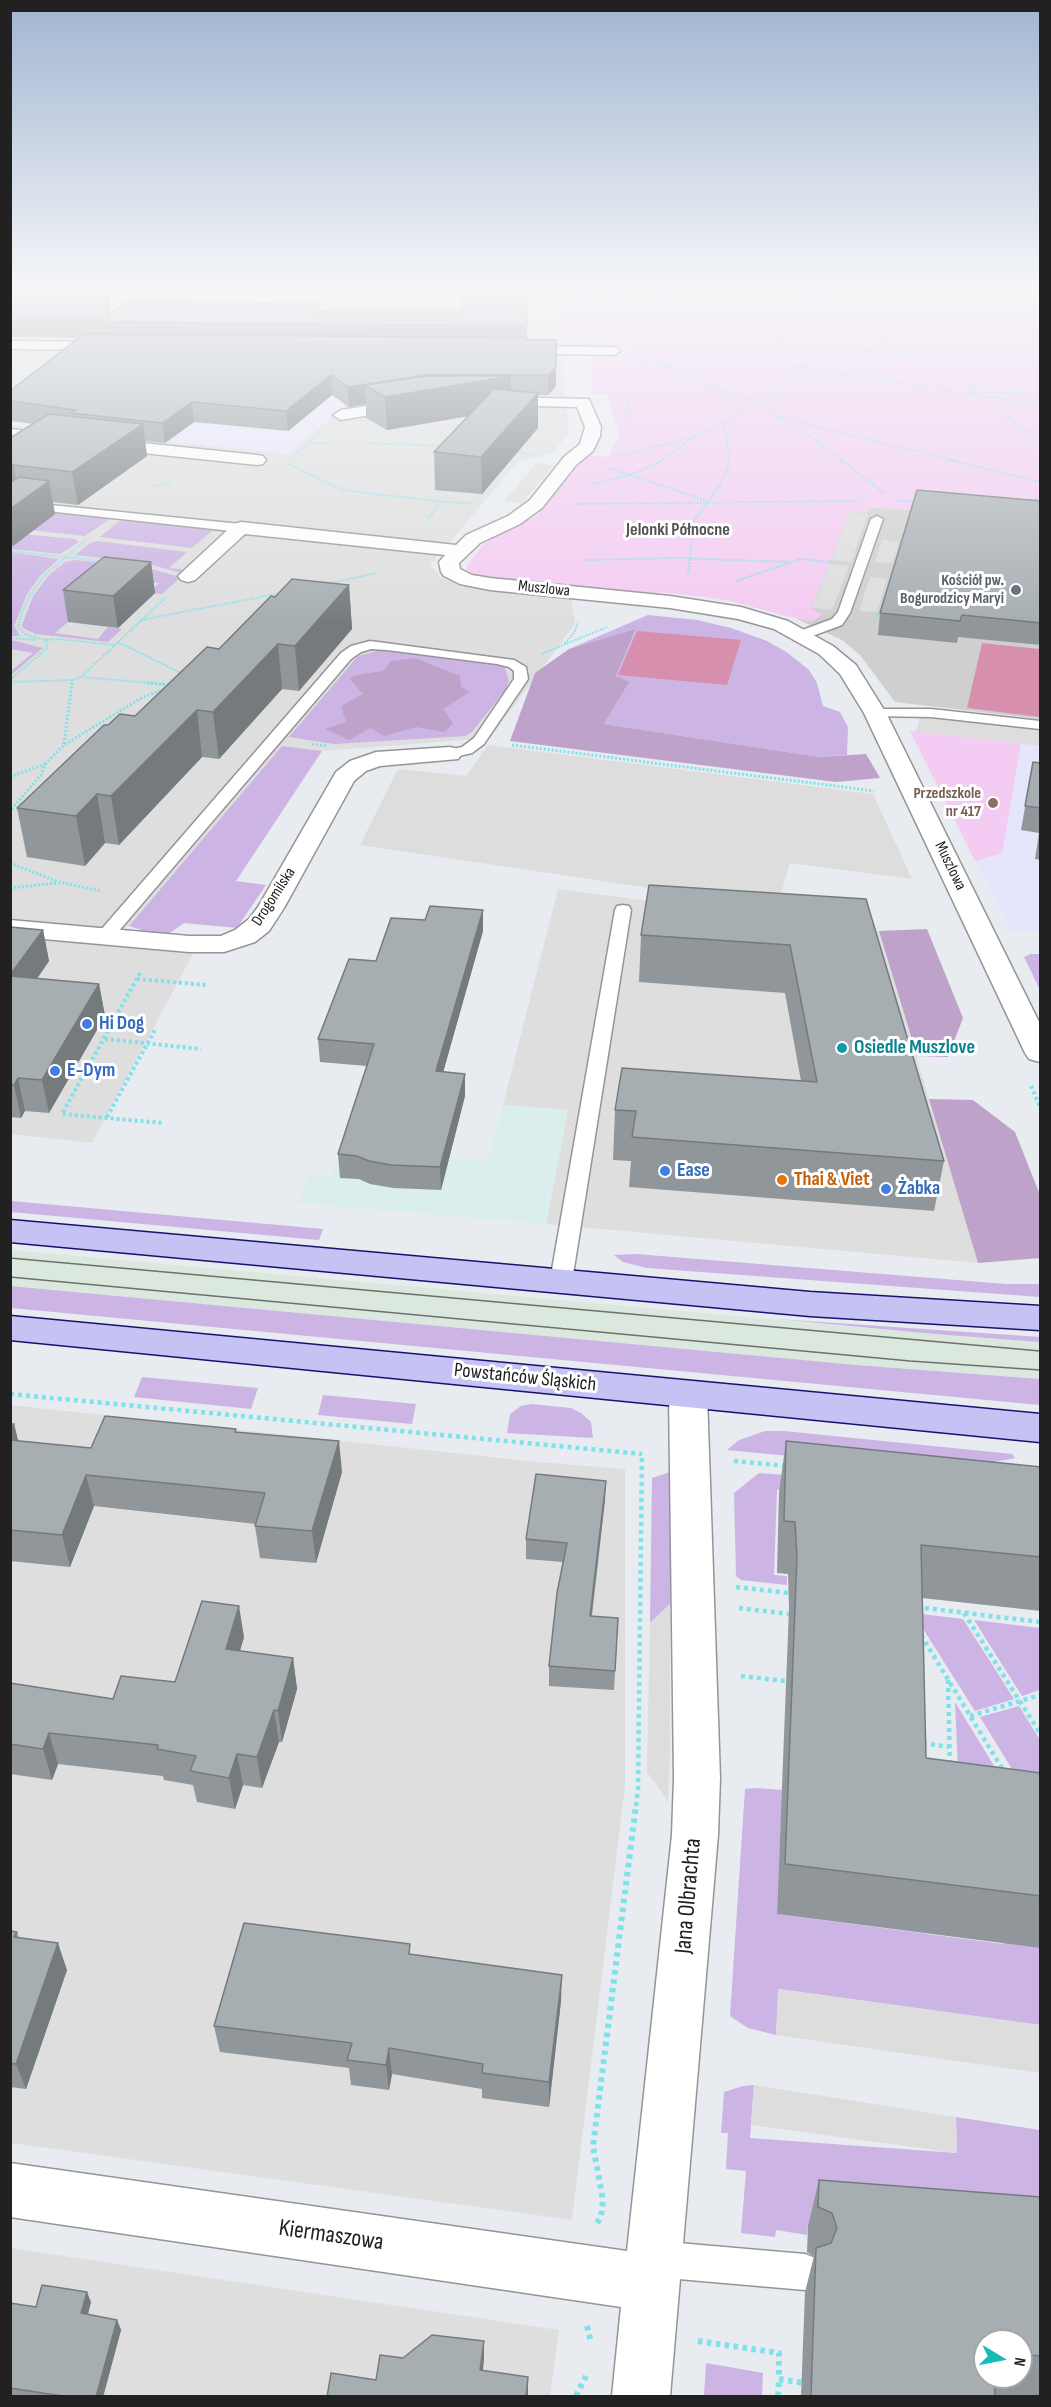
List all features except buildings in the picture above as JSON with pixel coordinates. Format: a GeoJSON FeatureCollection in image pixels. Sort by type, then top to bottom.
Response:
{"type":"FeatureCollection","features":[{"type":"Feature","properties":{"kind":"main road"},"geometry":{"type":"LineString","coordinates":[[10,1231],[810,1304],[1041,1318]]}},
{"type":"Feature","properties":{"kind":"main road","name":"Powstańców Śląskich"},"geometry":{"type":"LineString","coordinates":[[10,1328],[1041,1428]]}},
{"type":"Feature","properties":{"kind":"street"},"geometry":{"type":"LineString","coordinates":[[574,402],[576,398]]}},
{"type":"Feature","properties":{"kind":"street"},"geometry":{"type":"LineString","coordinates":[[341,415],[427,402]]}},
{"type":"Feature","properties":{"kind":"street"},"geometry":{"type":"LineString","coordinates":[[481,402],[574,402]]}},
{"type":"Feature","properties":{"kind":"street"},"geometry":{"type":"LineString","coordinates":[[188,576],[241,528],[459,551],[473,539],[545,505],[570,461],[587,447],[592,435],[593,427],[574,402]]}},
{"type":"Feature","properties":{"kind":"street"},"geometry":{"type":"LineString","coordinates":[[10,434],[257,460]]}},
{"type":"Feature","properties":{"kind":"street","name":"Muszlowa"},"geometry":{"type":"LineString","coordinates":[[459,551],[449,562],[451,572],[467,580],[741,613],[781,625],[826,650],[848,670],[875,713],[1041,1053]]}},
{"type":"Feature","properties":{"kind":"street","name":"Drogomilska"},"geometry":{"type":"LineString","coordinates":[[10,928],[200,944],[224,944],[245,936],[259,925],[271,908],[344,777],[358,766],[376,759],[450,754]]}},
{"type":"Feature","properties":{"kind":"street","name":"Jana Olbrachta"},"geometry":{"type":"LineString","coordinates":[[641,2397],[695,1835],[697,1778],[688,1394]]}},
{"type":"Feature","properties":{"kind":"street","name":"Kiermaszowa"},"geometry":{"type":"LineString","coordinates":[[10,2190],[591,2273],[653,2271]]}},
{"type":"Feature","properties":{"kind":"lane"},"geometry":{"type":"LineString","coordinates":[[13,506],[241,528]]}},
{"type":"Feature","properties":{"kind":"lane"},"geometry":{"type":"LineString","coordinates":[[802,635],[837,622],[844,613],[877,519]]}},
{"type":"Feature","properties":{"kind":"lane"},"geometry":{"type":"LineString","coordinates":[[106,935],[346,656],[356,649],[370,645],[387,646],[497,660],[514,664],[521,670],[521,679],[479,741],[467,750],[450,754]]}},
{"type":"Feature","properties":{"kind":"lane"},"geometry":{"type":"LineString","coordinates":[[875,713],[932,713],[1041,725]]}},
{"type":"Feature","properties":{"kind":"lane"},"geometry":{"type":"LineString","coordinates":[[561,1281],[623,910]]}},
{"type":"Feature","properties":{"kind":"lane"},"geometry":{"type":"LineString","coordinates":[[653,2271],[805,2272]]}},
{"type":"Feature","properties":{"kind":"path"},"geometry":{"type":"LineString","coordinates":[[624,422],[629,398]]}},
{"type":"Feature","properties":{"kind":"path"},"geometry":{"type":"LineString","coordinates":[[747,398],[773,406]]}},
{"type":"Feature","properties":{"kind":"path"},"geometry":{"type":"LineString","coordinates":[[545,505],[569,490],[631,475],[665,459],[694,437],[766,398]]}},
{"type":"Feature","properties":{"kind":"path"},"geometry":{"type":"LineString","coordinates":[[773,398],[773,411],[777,417],[811,437],[884,494]]}},
{"type":"Feature","properties":{"kind":"path"},"geometry":{"type":"LineString","coordinates":[[988,398],[1005,416],[1029,433],[1041,445]]}},
{"type":"Feature","properties":{"kind":"path"},"geometry":{"type":"LineString","coordinates":[[1000,398],[1041,405]]}},
{"type":"Feature","properties":{"kind":"path"},"geometry":{"type":"LineString","coordinates":[[341,415],[286,463],[343,490],[442,502],[545,505],[708,501],[859,501]]}},
{"type":"Feature","properties":{"kind":"path"},"geometry":{"type":"LineString","coordinates":[[777,417],[1041,482]]}},
{"type":"Feature","properties":{"kind":"path"},"geometry":{"type":"LineString","coordinates":[[688,576],[694,521],[728,468],[730,455],[723,423]]}},
{"type":"Feature","properties":{"kind":"path"},"geometry":{"type":"LineString","coordinates":[[619,450],[615,457],[694,437]]}},
{"type":"Feature","properties":{"kind":"path"},"geometry":{"type":"LineString","coordinates":[[308,443],[339,443]]}},
{"type":"Feature","properties":{"kind":"path"},"geometry":{"type":"LineString","coordinates":[[360,443],[444,446]]}},
{"type":"Feature","properties":{"kind":"path"},"geometry":{"type":"LineString","coordinates":[[503,451],[570,461],[592,459],[604,467],[708,501]]}},
{"type":"Feature","properties":{"kind":"path"},"geometry":{"type":"LineString","coordinates":[[1019,500],[1041,499]]}},
{"type":"Feature","properties":{"kind":"path"},"geometry":{"type":"LineString","coordinates":[[902,508],[894,501],[916,501]]}},
{"type":"Feature","properties":{"kind":"path"},"geometry":{"type":"LineString","coordinates":[[46,640],[26,635],[18,627],[30,595],[45,575],[118,515]]}},
{"type":"Feature","properties":{"kind":"path"},"geometry":{"type":"LineString","coordinates":[[326,584],[382,571],[404,545]]}},
{"type":"Feature","properties":{"kind":"path"},"geometry":{"type":"LineString","coordinates":[[10,551],[111,562]]}},
{"type":"Feature","properties":{"kind":"path"},"geometry":{"type":"LineString","coordinates":[[584,560],[690,559],[792,562]]}},
{"type":"Feature","properties":{"kind":"path"},"geometry":{"type":"LineString","coordinates":[[81,677],[188,576]]}},
{"type":"Feature","properties":{"kind":"path"},"geometry":{"type":"LineString","coordinates":[[141,620],[291,591]]}},
{"type":"Feature","properties":{"kind":"path"},"geometry":{"type":"LineString","coordinates":[[514,664],[654,608],[667,610],[670,603]]}},
{"type":"Feature","properties":{"kind":"path"},"geometry":{"type":"LineString","coordinates":[[10,638],[59,639],[114,645]]}},
{"type":"Feature","properties":{"kind":"path"},"geometry":{"type":"LineString","coordinates":[[10,681],[47,648],[46,640]]}},
{"type":"Feature","properties":{"kind":"path"},"geometry":{"type":"LineString","coordinates":[[118,642],[191,678]]}},
{"type":"Feature","properties":{"kind":"path"},"geometry":{"type":"LineString","coordinates":[[10,681],[72,680],[81,677],[179,686],[143,697],[64,745],[45,764],[10,777]]}},
{"type":"Feature","properties":{"kind":"path"},"geometry":{"type":"LineString","coordinates":[[64,745],[72,680]]}},
{"type":"Feature","properties":{"kind":"path"},"geometry":{"type":"LineString","coordinates":[[275,739],[331,746]]}},
{"type":"Feature","properties":{"kind":"path"},"geometry":{"type":"LineString","coordinates":[[479,741],[881,792]]}},
{"type":"Feature","properties":{"kind":"path"},"geometry":{"type":"LineString","coordinates":[[10,811],[41,775],[45,764]]}},
{"type":"Feature","properties":{"kind":"path"},"geometry":{"type":"LineString","coordinates":[[10,863],[59,882],[138,898]]}},
{"type":"Feature","properties":{"kind":"path"},"geometry":{"type":"LineString","coordinates":[[10,888],[59,882]]}},
{"type":"Feature","properties":{"kind":"path"},"geometry":{"type":"LineString","coordinates":[[141,970],[63,1114],[163,1123]]}},
{"type":"Feature","properties":{"kind":"path"},"geometry":{"type":"LineString","coordinates":[[137,979],[206,985]]}},
{"type":"Feature","properties":{"kind":"path"},"geometry":{"type":"LineString","coordinates":[[107,1117],[156,1028]]}},
{"type":"Feature","properties":{"kind":"path"},"geometry":{"type":"LineString","coordinates":[[105,1039],[201,1049]]}},
{"type":"Feature","properties":{"kind":"path"},"geometry":{"type":"LineString","coordinates":[[1031,1086],[1041,1107]]}},
{"type":"Feature","properties":{"kind":"path"},"geometry":{"type":"LineString","coordinates":[[10,1394],[651,1455]]}},
{"type":"Feature","properties":{"kind":"path"},"geometry":{"type":"LineString","coordinates":[[593,2229],[601,2217],[603,2200],[593,2146],[638,1789],[642,1454]]}},
{"type":"Feature","properties":{"kind":"path"},"geometry":{"type":"LineString","coordinates":[[730,1461],[788,1466]]}},
{"type":"Feature","properties":{"kind":"path"},"geometry":{"type":"LineString","coordinates":[[728,1587],[789,1593]]}},
{"type":"Feature","properties":{"kind":"path"},"geometry":{"type":"LineString","coordinates":[[729,1607],[789,1614]]}},
{"type":"Feature","properties":{"kind":"path"},"geometry":{"type":"LineString","coordinates":[[914,1607],[1041,1622]]}},
{"type":"Feature","properties":{"kind":"path"},"geometry":{"type":"LineString","coordinates":[[964,1613],[1041,1733]]}},
{"type":"Feature","properties":{"kind":"path"},"geometry":{"type":"LineString","coordinates":[[915,1624],[1006,1776]]}},
{"type":"Feature","properties":{"kind":"path"},"geometry":{"type":"LineString","coordinates":[[731,1675],[785,1681]]}},
{"type":"Feature","properties":{"kind":"path"},"geometry":{"type":"LineString","coordinates":[[948,1679],[950,1769]]}},
{"type":"Feature","properties":{"kind":"path"},"geometry":{"type":"LineString","coordinates":[[970,1716],[1041,1695]]}},
{"type":"Feature","properties":{"kind":"path"},"geometry":{"type":"LineString","coordinates":[[912,1742],[949,1747]]}},
{"type":"Feature","properties":{"kind":"path"},"geometry":{"type":"LineString","coordinates":[[580,2319],[589,2327],[590,2351]]}},
{"type":"Feature","properties":{"kind":"path"},"geometry":{"type":"LineString","coordinates":[[694,2341],[779,2353],[778,2397]]}},
{"type":"Feature","properties":{"kind":"path"},"geometry":{"type":"LineString","coordinates":[[576,2397],[586,2379],[587,2370]]}},
{"type":"Feature","properties":{"kind":"path"},"geometry":{"type":"LineString","coordinates":[[779,2379],[812,2385]]}},
{"type":"Feature","properties":{"kind":"shaded area"},"geometry":{"type":"Polygon","coordinates":[[[11,398],[566,398],[569,434],[552,453],[517,463],[430,565],[441,578],[482,590],[571,598],[575,624],[490,738],[322,751],[282,746],[129,926],[95,944],[193,954],[92,1143],[11,1134],[11,398]]]}},
{"type":"Feature","properties":{"kind":"shaded area"},"geometry":{"type":"Polygon","coordinates":[[[52,398],[339,398],[348,404],[289,454],[11,425],[11,402],[52,398]]]}},
{"type":"Feature","properties":{"kind":"shaded area"},"geometry":{"type":"Polygon","coordinates":[[[607,398],[1040,398],[1040,520],[873,508],[866,513],[849,512],[811,609],[822,614],[815,620],[806,621],[730,601],[705,597],[544,585],[475,575],[467,570],[467,566],[483,545],[498,534],[537,516],[586,455],[608,457],[620,435],[607,398]]]}},
{"type":"Feature","properties":{"kind":"shaded area"},"geometry":{"type":"Polygon","coordinates":[[[537,463],[554,465],[522,503],[504,501],[537,463]]]}},
{"type":"Feature","properties":{"kind":"shaded area"},"geometry":{"type":"Polygon","coordinates":[[[845,505],[1040,520],[1040,719],[895,702],[860,655],[842,640],[797,619],[845,505]]]}},
{"type":"Feature","properties":{"kind":"shaded area"},"geometry":{"type":"Polygon","coordinates":[[[36,509],[110,519],[85,536],[11,528],[10,518],[36,509]]]}},
{"type":"Feature","properties":{"kind":"shaded area"},"geometry":{"type":"Polygon","coordinates":[[[849,512],[868,514],[851,562],[831,560],[849,512]]]}},
{"type":"Feature","properties":{"kind":"shaded area"},"geometry":{"type":"Polygon","coordinates":[[[130,519],[225,532],[212,531],[192,548],[100,537],[118,522],[130,519]]]}},
{"type":"Feature","properties":{"kind":"shaded area"},"geometry":{"type":"Polygon","coordinates":[[[11,533],[75,539],[79,542],[60,554],[11,549],[10,546],[24,538],[11,533]]]}},
{"type":"Feature","properties":{"kind":"shaded area"},"geometry":{"type":"Polygon","coordinates":[[[882,540],[899,542],[892,563],[875,562],[882,540]]]}},
{"type":"Feature","properties":{"kind":"shaded area"},"geometry":{"type":"Polygon","coordinates":[[[97,541],[187,552],[169,568],[188,570],[184,574],[149,564],[75,555],[90,543],[97,541]]]}},
{"type":"Feature","properties":{"kind":"shaded area"},"geometry":{"type":"Polygon","coordinates":[[[11,552],[59,559],[41,575],[27,594],[14,626],[20,636],[11,636],[11,552]]]}},
{"type":"Feature","properties":{"kind":"shaded area"},"geometry":{"type":"Polygon","coordinates":[[[75,560],[144,567],[181,577],[162,594],[147,593],[160,583],[119,579],[55,633],[98,639],[108,627],[122,629],[108,642],[36,634],[23,628],[22,625],[33,596],[48,576],[65,562],[75,560]]]}},
{"type":"Feature","properties":{"kind":"shaded area"},"geometry":{"type":"Polygon","coordinates":[[[829,564],[849,566],[832,610],[812,608],[829,564]]]}},
{"type":"Feature","properties":{"kind":"shaded area"},"geometry":{"type":"Polygon","coordinates":[[[870,577],[887,579],[877,612],[859,611],[870,577]]]}},
{"type":"Feature","properties":{"kind":"shaded area"},"geometry":{"type":"Polygon","coordinates":[[[648,615],[697,620],[731,628],[767,641],[788,653],[809,670],[817,683],[823,706],[840,712],[848,727],[847,755],[820,757],[604,724],[628,683],[616,676],[636,630],[569,649],[648,615]]]}},
{"type":"Feature","properties":{"kind":"shaded area"},"geometry":{"type":"Polygon","coordinates":[[[636,629],[616,676],[629,682],[604,724],[820,757],[866,754],[880,778],[836,782],[510,741],[535,673],[569,649],[636,629]]]}},
{"type":"Feature","properties":{"kind":"shaded area"},"geometry":{"type":"Polygon","coordinates":[[[637,631],[741,640],[727,685],[618,675],[637,631]]]}},
{"type":"Feature","properties":{"kind":"shaded area"},"geometry":{"type":"Polygon","coordinates":[[[11,640],[43,648],[11,675],[11,671],[33,653],[11,649],[11,640]]]}},
{"type":"Feature","properties":{"kind":"shaded area"},"geometry":{"type":"Polygon","coordinates":[[[982,643],[1040,649],[1040,717],[967,708],[982,643]]]}},
{"type":"Feature","properties":{"kind":"shaded area"},"geometry":{"type":"Polygon","coordinates":[[[381,650],[496,663],[504,666],[509,681],[506,689],[472,732],[465,736],[334,744],[289,737],[358,656],[381,650]]]}},
{"type":"Feature","properties":{"kind":"shaded area"},"geometry":{"type":"Polygon","coordinates":[[[415,658],[460,676],[461,687],[470,692],[443,709],[453,723],[445,732],[416,727],[384,736],[370,728],[349,740],[325,729],[346,722],[341,706],[363,694],[349,678],[383,671],[391,661],[415,658]]]}},
{"type":"Feature","properties":{"kind":"shaded area"},"geometry":{"type":"Polygon","coordinates":[[[920,716],[1040,730],[1040,746],[916,732],[920,716]]]}},
{"type":"Feature","properties":{"kind":"shaded area","name":"Przedszkole nr 417"},"geometry":{"type":"Polygon","coordinates":[[[910,731],[1040,746],[1040,932],[1012,933],[910,731]]]}},
{"type":"Feature","properties":{"kind":"shaded area"},"geometry":{"type":"Polygon","coordinates":[[[910,731],[1021,744],[1002,853],[975,861],[910,731]]]}},
{"type":"Feature","properties":{"kind":"shaded area"},"geometry":{"type":"Polygon","coordinates":[[[488,745],[873,794],[912,879],[790,863],[777,907],[360,845],[398,769],[466,776],[488,745]]]}},
{"type":"Feature","properties":{"kind":"shaded area"},"geometry":{"type":"Polygon","coordinates":[[[282,746],[322,751],[236,881],[266,885],[237,928],[184,923],[164,937],[129,926],[282,746]]]}},
{"type":"Feature","properties":{"kind":"shaded area"},"geometry":{"type":"Polygon","coordinates":[[[558,889],[879,931],[978,1263],[546,1224],[568,1110],[503,1105],[558,889]]]}},
{"type":"Feature","properties":{"kind":"shaded area"},"geometry":{"type":"Polygon","coordinates":[[[927,929],[963,1018],[948,1057],[917,1056],[879,931],[927,929]]]}},
{"type":"Feature","properties":{"kind":"shaded area"},"geometry":{"type":"Polygon","coordinates":[[[1040,954],[1040,990],[1024,957],[1040,954]]]}},
{"type":"Feature","properties":{"kind":"shaded area"},"geometry":{"type":"Polygon","coordinates":[[[929,1099],[973,1100],[1015,1132],[1040,1195],[1040,1258],[978,1263],[929,1099]]]}},
{"type":"Feature","properties":{"kind":"shaded area"},"geometry":{"type":"Polygon","coordinates":[[[503,1105],[568,1110],[546,1224],[297,1203],[309,1175],[331,1177],[341,1148],[488,1161],[503,1105]]]}},
{"type":"Feature","properties":{"kind":"shaded area"},"geometry":{"type":"Polygon","coordinates":[[[11,1201],[323,1229],[319,1240],[11,1212],[11,1201]]]}},
{"type":"Feature","properties":{"kind":"shaded area"},"geometry":{"type":"Polygon","coordinates":[[[10,1250],[1040,1342],[1040,1379],[856,1365],[11,1286],[10,1250]]]}},
{"type":"Feature","properties":{"kind":"shaded area"},"geometry":{"type":"Polygon","coordinates":[[[636,1254],[1006,1284],[1040,1284],[1040,1297],[647,1268],[623,1262],[614,1255],[636,1254]]]}},
{"type":"Feature","properties":{"kind":"shaded area"},"geometry":{"type":"Polygon","coordinates":[[[10,1286],[856,1365],[1040,1379],[1040,1405],[11,1308],[10,1286]]]}},
{"type":"Feature","properties":{"kind":"shaded area"},"geometry":{"type":"Polygon","coordinates":[[[777,1319],[1040,1337],[1040,1342],[934,1334],[777,1319]]]}},
{"type":"Feature","properties":{"kind":"shaded area"},"geometry":{"type":"Polygon","coordinates":[[[142,1377],[258,1388],[251,1409],[134,1397],[142,1377]]]}},
{"type":"Feature","properties":{"kind":"shaded area"},"geometry":{"type":"Polygon","coordinates":[[[323,1395],[416,1404],[412,1424],[318,1415],[323,1395]]]}},
{"type":"Feature","properties":{"kind":"shaded area"},"geometry":{"type":"Polygon","coordinates":[[[531,1404],[571,1408],[581,1413],[591,1422],[593,1438],[507,1433],[510,1414],[521,1406],[531,1404]]]}},
{"type":"Feature","properties":{"kind":"shaded area"},"geometry":{"type":"Polygon","coordinates":[[[11,1405],[537,1462],[625,1469],[625,1786],[572,2220],[11,2143],[11,1405]]]}},
{"type":"Feature","properties":{"kind":"shaded area"},"geometry":{"type":"Polygon","coordinates":[[[765,1431],[1012,1454],[1015,1458],[945,1471],[727,1450],[739,1440],[765,1431]]]}},
{"type":"Feature","properties":{"kind":"shaded area"},"geometry":{"type":"Polygon","coordinates":[[[670,1472],[670,1604],[650,1623],[652,1478],[670,1472]]]}},
{"type":"Feature","properties":{"kind":"shaded area"},"geometry":{"type":"Polygon","coordinates":[[[759,1473],[799,1476],[785,1490],[777,1490],[774,1575],[787,1576],[787,1585],[741,1580],[736,1576],[734,1493],[759,1473]]]}},
{"type":"Feature","properties":{"kind":"shaded area"},"geometry":{"type":"Polygon","coordinates":[[[670,1604],[668,1801],[647,1772],[650,1623],[670,1604]]]}},
{"type":"Feature","properties":{"kind":"shaded area"},"geometry":{"type":"Polygon","coordinates":[[[913,1613],[963,1619],[1014,1699],[975,1711],[913,1613]]]}},
{"type":"Feature","properties":{"kind":"shaded area"},"geometry":{"type":"Polygon","coordinates":[[[974,1620],[1040,1628],[1040,1690],[1022,1696],[974,1620]]]}},
{"type":"Feature","properties":{"kind":"shaded area"},"geometry":{"type":"Polygon","coordinates":[[[955,1702],[1026,1818],[960,1813],[955,1702]]]}},
{"type":"Feature","properties":{"kind":"shaded area"},"geometry":{"type":"Polygon","coordinates":[[[1019,1706],[1040,1740],[1040,1806],[1036,1808],[980,1717],[1019,1706]]]}},
{"type":"Feature","properties":{"kind":"shaded area"},"geometry":{"type":"Polygon","coordinates":[[[745,1789],[782,1790],[777,1914],[1040,1947],[1040,2025],[779,1989],[776,2035],[748,2028],[730,2016],[745,1789]]]}},
{"type":"Feature","properties":{"kind":"shaded area"},"geometry":{"type":"Polygon","coordinates":[[[778,1989],[1040,2025],[1040,2073],[776,2035],[778,1989]]]}},
{"type":"Feature","properties":{"kind":"shaded area"},"geometry":{"type":"Polygon","coordinates":[[[754,2085],[750,2138],[957,2153],[956,2117],[1040,2130],[1040,2244],[808,2226],[807,2235],[776,2230],[775,2237],[741,2233],[746,2171],[726,2169],[728,2133],[721,2133],[724,2092],[754,2085]]]}},
{"type":"Feature","properties":{"kind":"shaded area"},"geometry":{"type":"Polygon","coordinates":[[[754,2085],[956,2117],[957,2153],[751,2125],[754,2085]]]}},
{"type":"Feature","properties":{"kind":"shaded area"},"geometry":{"type":"Polygon","coordinates":[[[10,2248],[559,2330],[550,2396],[11,2396],[10,2248]]]}},
{"type":"Feature","properties":{"kind":"shaded area"},"geometry":{"type":"Polygon","coordinates":[[[706,2363],[763,2373],[762,2396],[704,2396],[706,2363]]]}},
{"type":"Feature","properties":{"kind":"tram line"},"geometry":{"type":"LineString","coordinates":[[10,1258],[1040,1351]]}},
{"type":"Feature","properties":{"kind":"tram line"},"geometry":{"type":"LineString","coordinates":[[10,1277],[910,1361],[1040,1370]]}},
{"type":"Feature","properties":{"kind":"place","name":"Kościół pw. Bogurodzicy Maryi"},"geometry":{"type":"Point","coordinates":[1016,590]}},
{"type":"Feature","properties":{"kind":"place","name":"Przedszkole nr 417"},"geometry":{"type":"Point","coordinates":[993,803]}},
{"type":"Feature","properties":{"kind":"place","name":"Hi Dog"},"geometry":{"type":"Point","coordinates":[87,1024]}},
{"type":"Feature","properties":{"kind":"place","name":"Osiedle Muszlove"},"geometry":{"type":"Point","coordinates":[842,1048]}},
{"type":"Feature","properties":{"kind":"place","name":"E-Dym"},"geometry":{"type":"Point","coordinates":[55,1071]}},
{"type":"Feature","properties":{"kind":"place","name":"Ease"},"geometry":{"type":"Point","coordinates":[665,1171]}},
{"type":"Feature","properties":{"kind":"place","name":"Thai & Viet"},"geometry":{"type":"Point","coordinates":[782,1180]}},
{"type":"Feature","properties":{"kind":"place","name":"Żabka"},"geometry":{"type":"Point","coordinates":[886,1189]}},
{"type":"Feature","properties":{"kind":"district","name":"Jelonki Północne"},"geometry":{"type":"Point","coordinates":[678,530]}}]}
